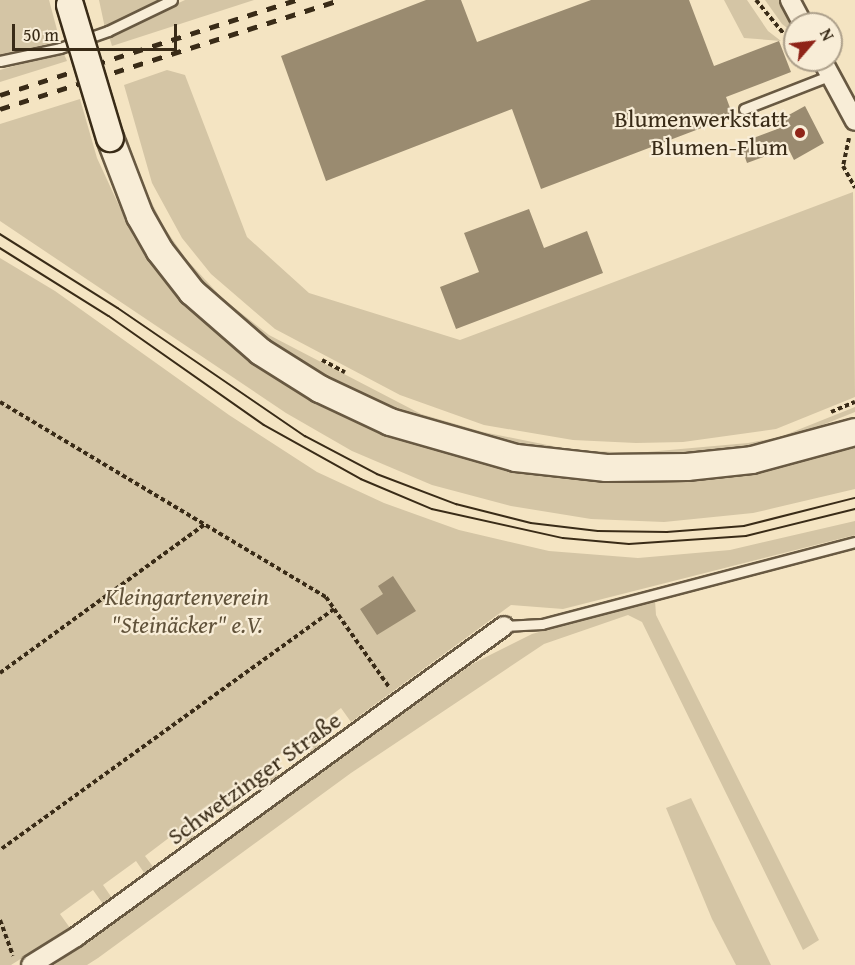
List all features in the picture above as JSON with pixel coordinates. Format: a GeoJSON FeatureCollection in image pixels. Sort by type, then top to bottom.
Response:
{"type":"FeatureCollection","features":[{"type":"Feature","properties":{"kind":"street"},"geometry":{"type":"LineString","coordinates":[[69,3],[110,138],[145,225],[192,292],[261,352],[320,389],[390,422],[496,454],[570,467],[606,468],[731,463],[855,432]]}},
{"type":"Feature","properties":{"kind":"street"},"geometry":{"type":"LineString","coordinates":[[828,72],[855,120]]}},
{"type":"Feature","properties":{"kind":"street","name":"Schwetzinger Straße"},"geometry":{"type":"LineString","coordinates":[[31,965],[76,937],[504,626]]}},
{"type":"Feature","properties":{"kind":"lane"},"geometry":{"type":"LineString","coordinates":[[0,61],[39,54],[108,31],[172,0]]}},
{"type":"Feature","properties":{"kind":"lane"},"geometry":{"type":"LineString","coordinates":[[744,109],[818,72]]}},
{"type":"Feature","properties":{"kind":"lane"},"geometry":{"type":"LineString","coordinates":[[504,626],[542,624],[855,542]]}},
{"type":"Feature","properties":{"kind":"path"},"geometry":{"type":"LineString","coordinates":[[756,0],[783,32]]}},
{"type":"Feature","properties":{"kind":"path"},"geometry":{"type":"LineString","coordinates":[[855,120],[843,157],[855,188]]}},
{"type":"Feature","properties":{"kind":"path"},"geometry":{"type":"LineString","coordinates":[[312,354],[350,375]]}},
{"type":"Feature","properties":{"kind":"path"},"geometry":{"type":"LineString","coordinates":[[0,402],[326,597],[376,667]]}},
{"type":"Feature","properties":{"kind":"path"},"geometry":{"type":"LineString","coordinates":[[827,414],[855,402]]}},
{"type":"Feature","properties":{"kind":"path"},"geometry":{"type":"LineString","coordinates":[[0,673],[205,524]]}},
{"type":"Feature","properties":{"kind":"path"},"geometry":{"type":"LineString","coordinates":[[0,850],[334,609]]}},
{"type":"Feature","properties":{"kind":"path"},"geometry":{"type":"LineString","coordinates":[[0,920],[17,965]]}},
{"type":"Feature","properties":{"kind":"green space"},"geometry":{"type":"Polygon","coordinates":[[[0,0],[49,0],[60,41],[0,55],[0,0]]]}},
{"type":"Feature","properties":{"kind":"green space"},"geometry":{"type":"Polygon","coordinates":[[[99,0],[162,0],[105,28],[99,0]]]}},
{"type":"Feature","properties":{"kind":"green space"},"geometry":{"type":"Polygon","coordinates":[[[185,0],[254,0],[112,46],[109,36],[185,0]]]}},
{"type":"Feature","properties":{"kind":"green space"},"geometry":{"type":"Polygon","coordinates":[[[724,0],[747,0],[768,31],[781,41],[744,38],[724,0]]]}},
{"type":"Feature","properties":{"kind":"green space"},"geometry":{"type":"Polygon","coordinates":[[[765,0],[781,0],[788,12],[783,12],[782,24],[765,0]]]}},
{"type":"Feature","properties":{"kind":"green space"},"geometry":{"type":"Polygon","coordinates":[[[63,52],[67,61],[0,82],[0,70],[63,52]]]}},
{"type":"Feature","properties":{"kind":"green space"},"geometry":{"type":"Polygon","coordinates":[[[167,70],[185,75],[247,237],[309,293],[460,340],[853,192],[855,397],[776,429],[683,442],[636,443],[573,440],[484,425],[400,395],[275,329],[211,274],[182,238],[152,183],[124,85],[167,70]]]}},
{"type":"Feature","properties":{"kind":"green space"},"geometry":{"type":"Polygon","coordinates":[[[80,99],[97,158],[134,238],[165,279],[226,341],[311,398],[407,439],[506,467],[765,468],[855,447],[855,489],[753,513],[664,522],[591,519],[511,506],[432,485],[352,451],[286,413],[0,221],[0,124],[80,99]]]}},
{"type":"Feature","properties":{"kind":"green space"},"geometry":{"type":"Polygon","coordinates":[[[127,138],[144,187],[164,227],[186,259],[223,299],[269,335],[421,414],[483,432],[572,450],[636,453],[748,443],[780,437],[855,407],[855,412],[782,441],[750,448],[685,455],[606,456],[516,446],[419,419],[356,392],[288,355],[201,285],[151,212],[124,139],[127,138]]]}},
{"type":"Feature","properties":{"kind":"green space","name":"Kleingartenverein \"Steinäcker\" e.V."},"geometry":{"type":"Polygon","coordinates":[[[0,258],[55,291],[229,415],[317,472],[384,503],[459,530],[549,551],[638,558],[730,550],[855,521],[855,535],[563,609],[511,605],[351,722],[341,708],[309,732],[319,746],[311,752],[301,738],[268,763],[278,776],[270,782],[260,770],[227,794],[237,807],[229,813],[218,801],[186,825],[195,838],[188,843],[178,831],[145,856],[154,868],[145,874],[136,861],[103,885],[112,898],[103,904],[93,890],[60,914],[70,928],[11,965],[0,965],[0,258]]]}},
{"type":"Feature","properties":{"kind":"green space"},"geometry":{"type":"Polygon","coordinates":[[[655,600],[656,615],[819,940],[803,950],[642,622],[628,615],[544,644],[351,773],[98,958],[87,965],[54,965],[472,664],[532,634],[655,600]]]}},
{"type":"Feature","properties":{"kind":"green space"},"geometry":{"type":"Polygon","coordinates":[[[691,798],[771,965],[736,965],[712,919],[666,808],[691,798]]]}},
{"type":"Feature","properties":{"kind":"building"},"geometry":{"type":"Polygon","coordinates":[[[426,0],[461,0],[477,42],[591,0],[689,0],[714,66],[779,41],[783,51],[783,72],[791,72],[726,97],[733,116],[541,189],[512,109],[326,181],[281,56],[426,0]]]}},
{"type":"Feature","properties":{"kind":"building"},"geometry":{"type":"Polygon","coordinates":[[[805,106],[824,143],[794,160],[788,148],[747,163],[740,143],[780,128],[776,122],[805,106]]]}},
{"type":"Feature","properties":{"kind":"building"},"geometry":{"type":"Polygon","coordinates":[[[529,209],[544,248],[587,231],[603,273],[456,329],[440,287],[479,272],[464,233],[529,209]]]}},
{"type":"Feature","properties":{"kind":"building"},"geometry":{"type":"Polygon","coordinates":[[[393,576],[416,611],[377,635],[360,609],[383,594],[378,586],[393,576]]]}},
{"type":"Feature","properties":{"kind":"tram line"},"geometry":{"type":"LineString","coordinates":[[0,234],[118,308],[305,436],[377,474],[456,504],[531,523],[598,531],[667,532],[744,526],[855,498]]}},
{"type":"Feature","properties":{"kind":"tram line"},"geometry":{"type":"LineString","coordinates":[[0,248],[109,316],[264,425],[361,479],[432,509],[563,538],[629,544],[746,536],[855,509]]}},
{"type":"Feature","properties":{"kind":"railway"},"geometry":{"type":"LineString","coordinates":[[0,95],[296,0]]}},
{"type":"Feature","properties":{"kind":"railway"},"geometry":{"type":"LineString","coordinates":[[0,109],[340,0]]}},
{"type":"Feature","properties":{"kind":"place","name":"Blumenwerkstatt Blumen-Flum"},"geometry":{"type":"Point","coordinates":[800,133]}}]}
